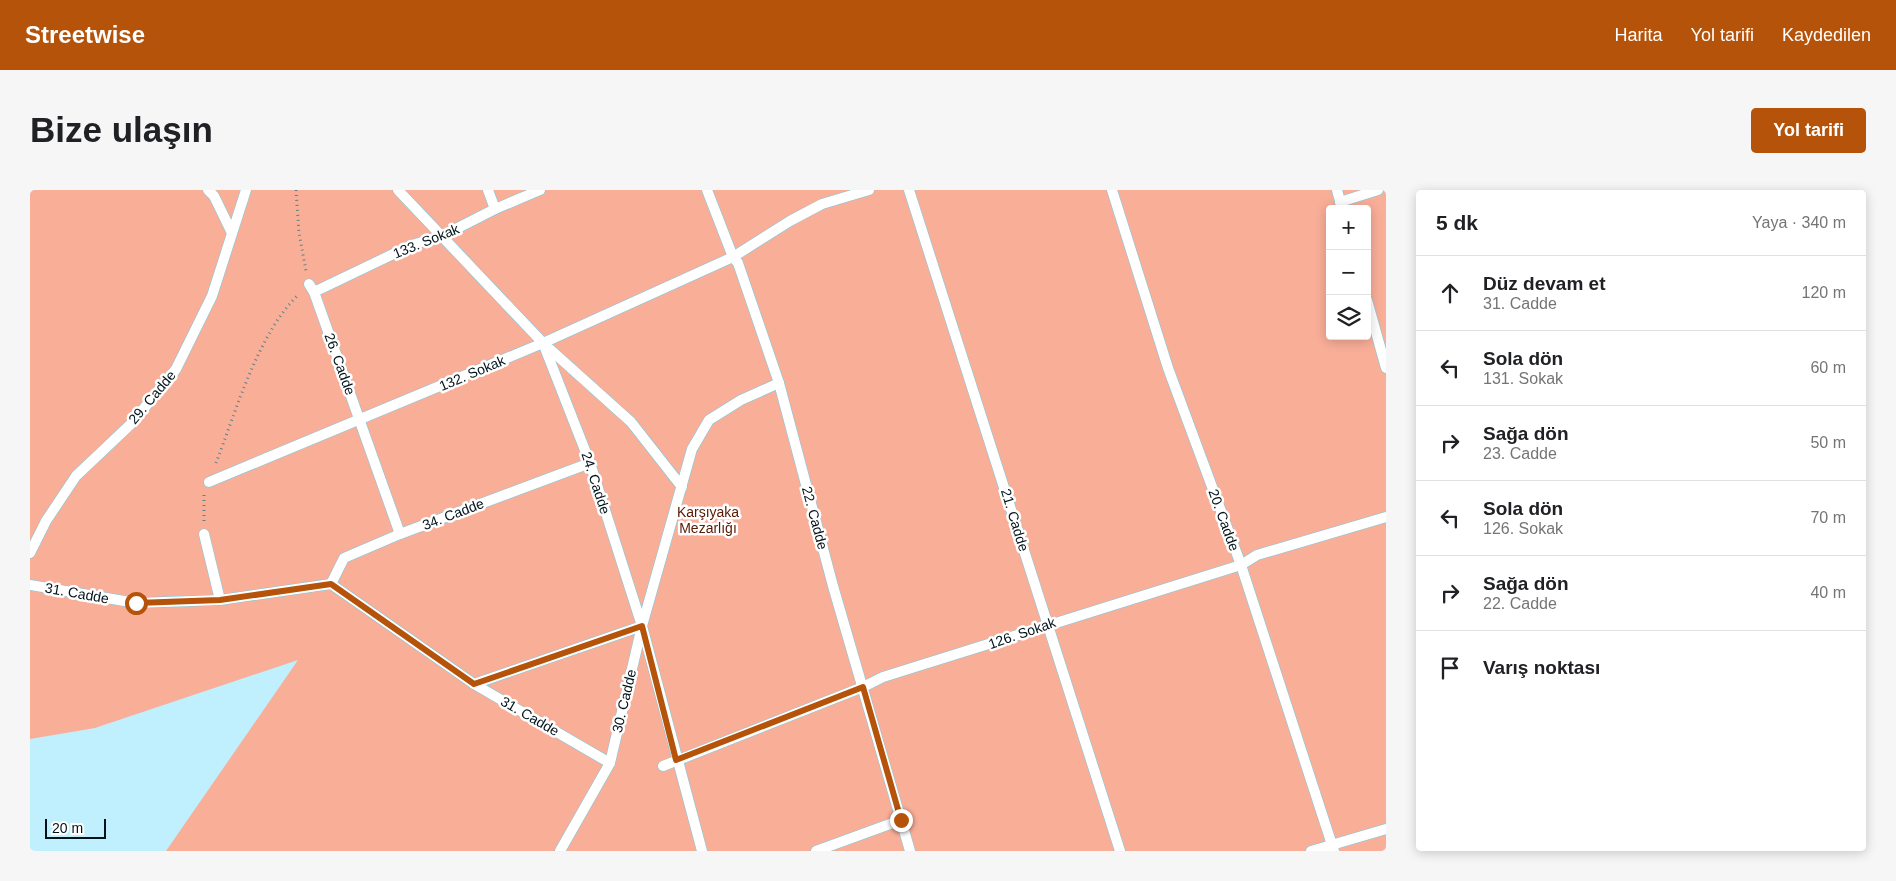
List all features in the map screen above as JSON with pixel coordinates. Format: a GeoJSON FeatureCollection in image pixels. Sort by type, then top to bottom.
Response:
{"type":"FeatureCollection","features":[{"type":"Feature","properties":{"kind":"lane"},"geometry":{"type":"LineString","coordinates":[[208,190],[214,196],[232,233]]}},
{"type":"Feature","properties":{"kind":"lane","name":"29. Cadde"},"geometry":{"type":"LineString","coordinates":[[30,553],[46,521],[76,476],[132,423],[176,369],[212,296],[246,190]]}},
{"type":"Feature","properties":{"kind":"lane"},"geometry":{"type":"LineString","coordinates":[[398,190],[543,343],[631,422],[682,487]]}},
{"type":"Feature","properties":{"kind":"lane"},"geometry":{"type":"LineString","coordinates":[[488,190],[495,209]]}},
{"type":"Feature","properties":{"kind":"lane","name":"133. Sokak"},"geometry":{"type":"LineString","coordinates":[[311,288],[412,245],[442,236],[495,209],[540,190]]}},
{"type":"Feature","properties":{"kind":"lane","name":"22. Cadde"},"geometry":{"type":"LineString","coordinates":[[707,190],[733,257],[738,263],[779,383],[833,586],[910,851]]}},
{"type":"Feature","properties":{"kind":"lane","name":"132. Sokak"},"geometry":{"type":"LineString","coordinates":[[209,482],[543,343],[733,257],[790,221],[822,204],[869,190]]}},
{"type":"Feature","properties":{"kind":"lane","name":"21. Cadde"},"geometry":{"type":"LineString","coordinates":[[909,190],[1120,851]]}},
{"type":"Feature","properties":{"kind":"lane","name":"20. Cadde"},"geometry":{"type":"LineString","coordinates":[[1112,190],[1168,368],[1241,565],[1333,848]]}},
{"type":"Feature","properties":{"kind":"lane"},"geometry":{"type":"LineString","coordinates":[[1338,190],[1341,205],[1378,190]]}},
{"type":"Feature","properties":{"kind":"lane","name":"26. Cadde"},"geometry":{"type":"LineString","coordinates":[[311,288],[361,420],[400,534]]}},
{"type":"Feature","properties":{"kind":"lane"},"geometry":{"type":"LineString","coordinates":[[1371,314],[1386,368]]}},
{"type":"Feature","properties":{"kind":"lane","name":"24. Cadde"},"geometry":{"type":"LineString","coordinates":[[543,343],[590,463],[642,626],[676,760],[702,851]]}},
{"type":"Feature","properties":{"kind":"lane","name":"30. Cadde"},"geometry":{"type":"LineString","coordinates":[[560,851],[610,762],[642,626],[692,449],[709,420],[741,400],[779,383]]}},
{"type":"Feature","properties":{"kind":"lane","name":"34. Cadde"},"geometry":{"type":"LineString","coordinates":[[331,584],[344,558],[400,534],[590,463]]}},
{"type":"Feature","properties":{"kind":"lane","name":"126. Sokak"},"geometry":{"type":"LineString","coordinates":[[663,766],[863,687],[883,676],[958,655],[1047,624],[1241,565],[1257,555],[1386,517]]}},
{"type":"Feature","properties":{"kind":"lane"},"geometry":{"type":"LineString","coordinates":[[204,534],[220,600]]}},
{"type":"Feature","properties":{"kind":"lane","name":"31. Cadde"},"geometry":{"type":"LineString","coordinates":[[30,585],[136,603],[220,600],[331,584],[474,684],[610,762]]}},
{"type":"Feature","properties":{"kind":"lane"},"geometry":{"type":"LineString","coordinates":[[474,684],[642,626]]}},
{"type":"Feature","properties":{"kind":"lane"},"geometry":{"type":"LineString","coordinates":[[816,851],[901,820]]}},
{"type":"Feature","properties":{"kind":"lane"},"geometry":{"type":"LineString","coordinates":[[1311,851],[1333,848],[1386,829]]}},
{"type":"Feature","properties":{"kind":"path"},"geometry":{"type":"LineString","coordinates":[[204,534],[203,497],[253,366],[284,308],[311,288],[299,233],[296,190]]}},
{"type":"Feature","properties":{"kind":"green space","name":"Karşıyaka Mezarlığı"},"geometry":{"type":"Polygon","coordinates":[[[30,190],[1386,190],[1386,851],[166,851],[298,660],[95,728],[30,739],[30,190]]]}},
{"type":"Feature","properties":{"kind":"route"},"geometry":{"type":"LineString","coordinates":[[136,603],[220,600],[331,584],[474,684],[642,626],[676,760],[863,687],[901,820]]}}]}
